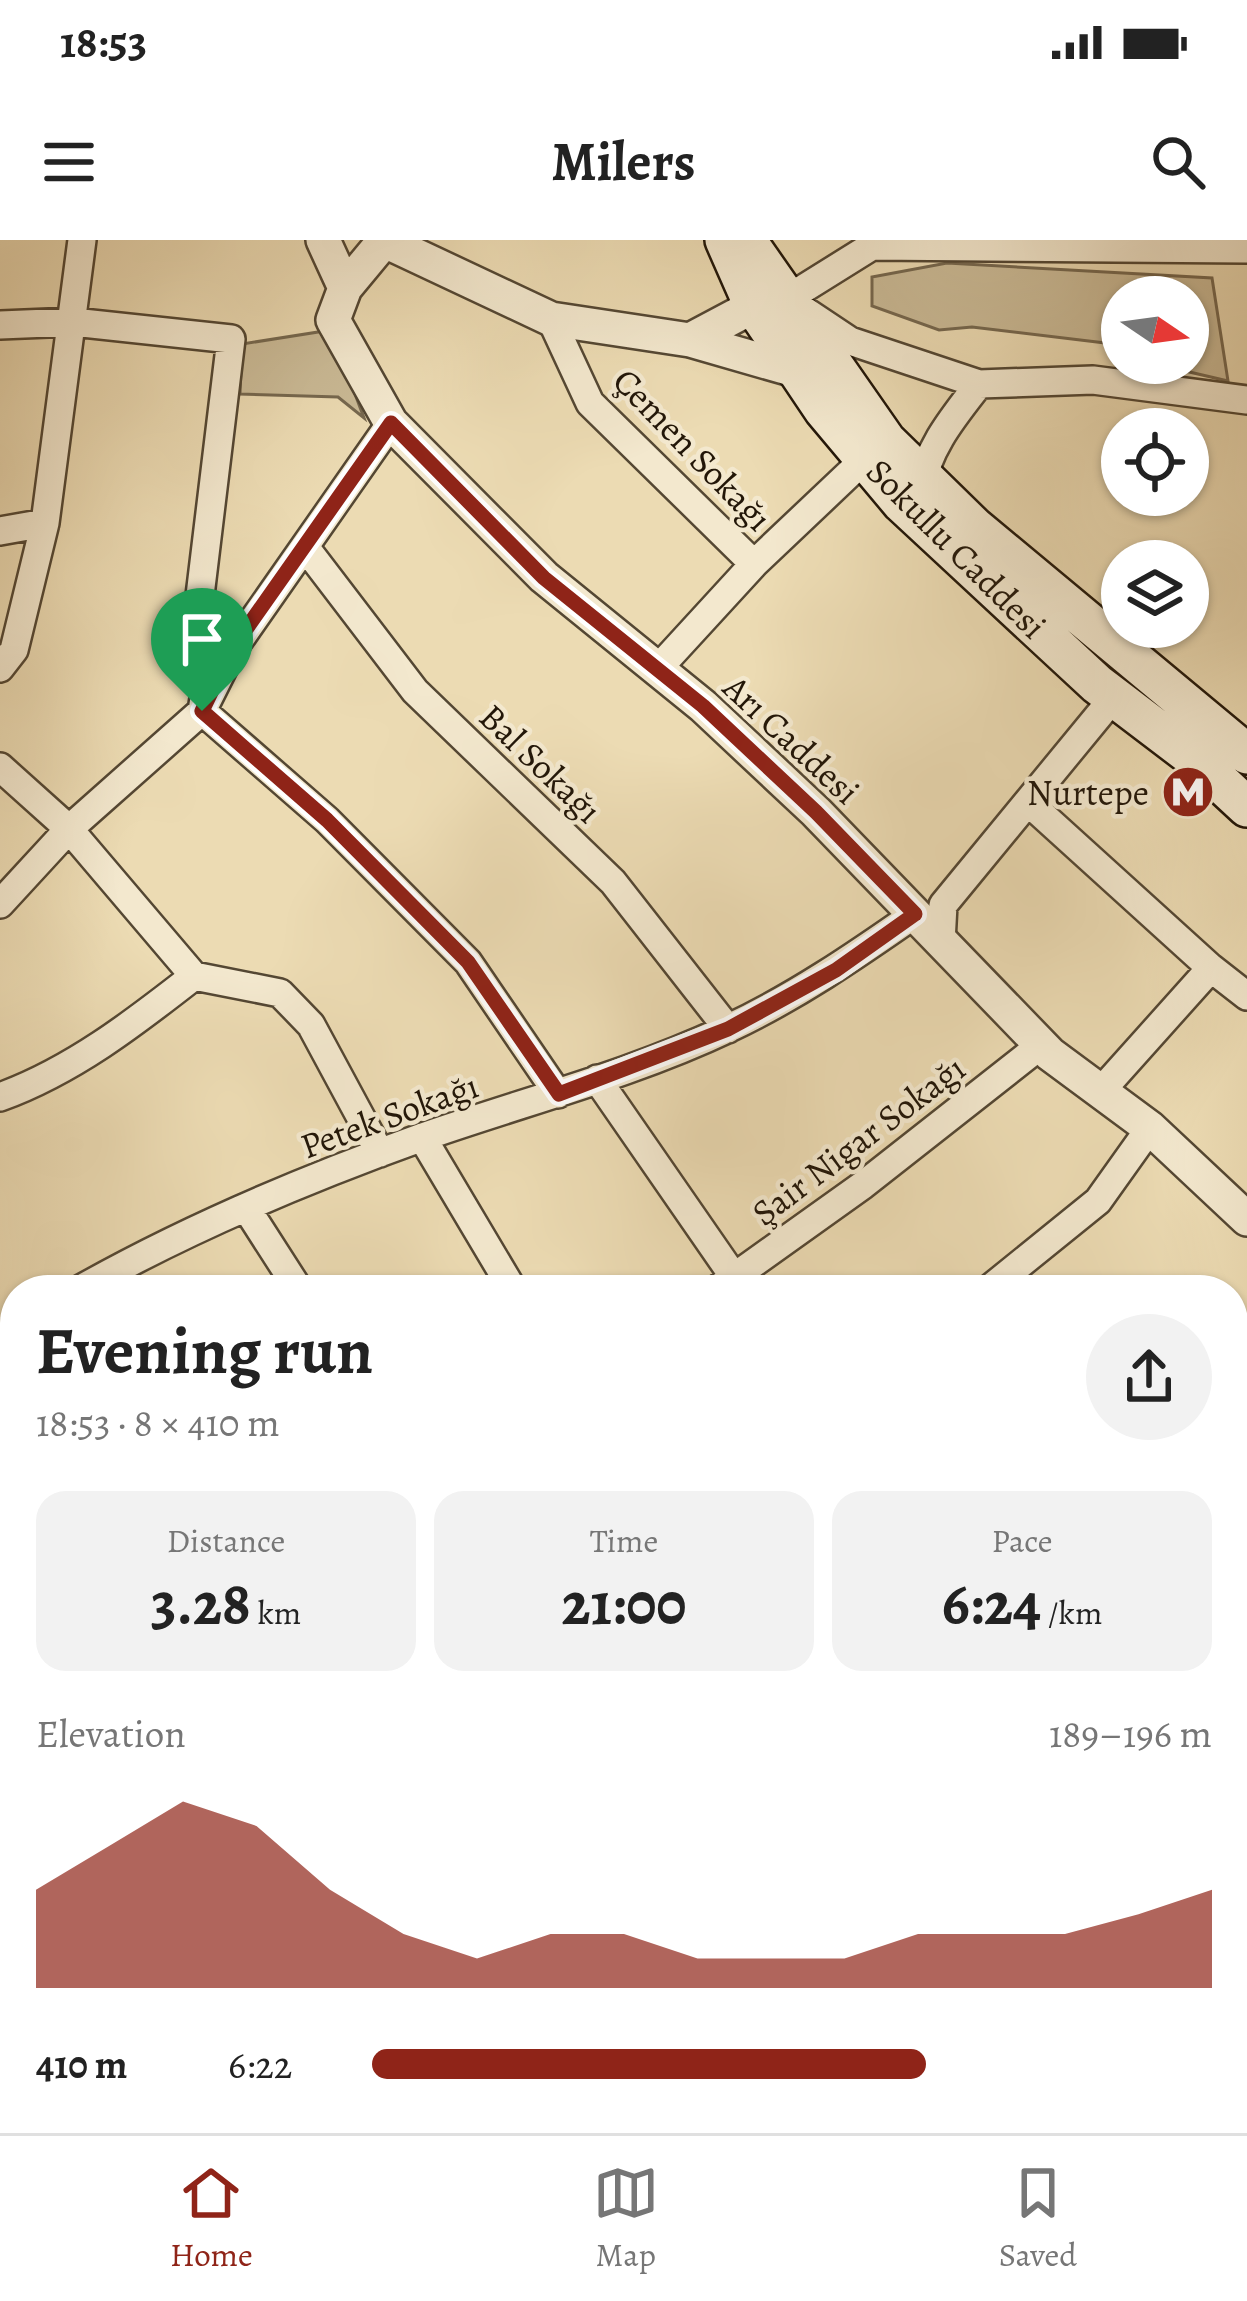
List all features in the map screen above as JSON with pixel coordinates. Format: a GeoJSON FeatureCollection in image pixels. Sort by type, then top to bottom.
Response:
{"type":"FeatureCollection","features":[{"type":"Feature","properties":{"kind":"main road","name":"Sokullu Caddesi"},"geometry":{"type":"LineString","coordinates":[[725,240],[770,302],[886,441],[974,526],[1247,754]]}},
{"type":"Feature","properties":{"kind":"main road","name":"Sokullu Caddesi"},"geometry":{"type":"LineString","coordinates":[[746,240],[798,371],[824,410],[918,519],[1114,697],[1193,757],[1247,807]]}},
{"type":"Feature","properties":{"kind":"street"},"geometry":{"type":"LineString","coordinates":[[0,668],[14,650],[45,523],[82,240]]}},
{"type":"Feature","properties":{"kind":"street"},"geometry":{"type":"LineString","coordinates":[[322,240],[345,288],[384,240],[551,319],[690,340],[798,371]]}},
{"type":"Feature","properties":{"kind":"street"},"geometry":{"type":"LineString","coordinates":[[690,340],[872,246],[1247,249]]}},
{"type":"Feature","properties":{"kind":"street","name":"Arı Caddesi"},"geometry":{"type":"LineString","coordinates":[[345,288],[333,320],[391,423],[544,578],[703,706],[816,812],[1041,1045],[1150,1128],[1247,1219]]}},
{"type":"Feature","properties":{"kind":"street"},"geometry":{"type":"LineString","coordinates":[[770,302],[850,341],[979,384],[1093,380],[1247,400]]}},
{"type":"Feature","properties":{"kind":"street","name":"Çemen Sokağı"},"geometry":{"type":"LineString","coordinates":[[551,319],[590,403],[754,564]]}},
{"type":"Feature","properties":{"kind":"street"},"geometry":{"type":"LineString","coordinates":[[0,326],[74,322],[231,339],[199,604],[209,667],[202,711]]}},
{"type":"Feature","properties":{"kind":"street"},"geometry":{"type":"LineString","coordinates":[[918,519],[923,477],[944,429],[979,384]]}},
{"type":"Feature","properties":{"kind":"street"},"geometry":{"type":"LineString","coordinates":[[0,904],[69,829],[202,711],[232,649],[391,423]]}},
{"type":"Feature","properties":{"kind":"street"},"geometry":{"type":"LineString","coordinates":[[664,661],[754,564],[851,472]]}},
{"type":"Feature","properties":{"kind":"street"},"geometry":{"type":"LineString","coordinates":[[0,531],[45,523]]}},
{"type":"Feature","properties":{"kind":"street","name":"Bal Sokağı"},"geometry":{"type":"LineString","coordinates":[[305,547],[415,691],[613,882],[728,1029]]}},
{"type":"Feature","properties":{"kind":"street"},"geometry":{"type":"LineString","coordinates":[[941,942],[944,905],[1114,697]]}},
{"type":"Feature","properties":{"kind":"street"},"geometry":{"type":"LineString","coordinates":[[202,711],[327,820],[468,962],[559,1094]]}},
{"type":"Feature","properties":{"kind":"street"},"geometry":{"type":"LineString","coordinates":[[0,767],[69,829],[194,976],[280,993],[311,1024],[380,1153]]}},
{"type":"Feature","properties":{"kind":"street"},"geometry":{"type":"LineString","coordinates":[[1028,802],[1247,996]]}},
{"type":"Feature","properties":{"kind":"street","name":"Petek Sokağı"},"geometry":{"type":"LineString","coordinates":[[106,1275],[166,1241],[380,1153],[559,1094],[728,1029],[836,970],[915,914]]}},
{"type":"Feature","properties":{"kind":"street"},"geometry":{"type":"LineString","coordinates":[[1100,1092],[1211,968]]}},
{"type":"Feature","properties":{"kind":"street"},"geometry":{"type":"LineString","coordinates":[[0,1097],[41,1082],[194,976]]}},
{"type":"Feature","properties":{"kind":"street","name":"Şair Nigar Sokağı"},"geometry":{"type":"LineString","coordinates":[[737,1275],[1041,1045]]}},
{"type":"Feature","properties":{"kind":"street"},"geometry":{"type":"LineString","coordinates":[[597,1079],[719,1275]]}},
{"type":"Feature","properties":{"kind":"street"},"geometry":{"type":"LineString","coordinates":[[1007,1275],[1098,1201],[1150,1128]]}},
{"type":"Feature","properties":{"kind":"street"},"geometry":{"type":"LineString","coordinates":[[422,1137],[504,1275]]}},
{"type":"Feature","properties":{"kind":"street"},"geometry":{"type":"LineString","coordinates":[[247,1209],[289,1275]]}},
{"type":"Feature","properties":{"kind":"shaded area"},"geometry":{"type":"Polygon","coordinates":[[[947,263],[1177,276],[1101,276],[1101,342],[972,327],[939,330],[872,306],[872,277],[947,263]]]}},
{"type":"Feature","properties":{"kind":"shaded area"},"geometry":{"type":"Polygon","coordinates":[[[1209,278],[1212,278],[1228,381],[1209,377],[1209,278]]]}},
{"type":"Feature","properties":{"kind":"shaded area"},"geometry":{"type":"Polygon","coordinates":[[[331,330],[364,418],[338,397],[240,394],[242,344],[331,330]]]}},
{"type":"Feature","properties":{"kind":"place","name":"Nurtepe"},"geometry":{"type":"Point","coordinates":[1188,792]}},
{"type":"Feature","properties":{"kind":"route"},"geometry":{"type":"LineString","coordinates":[[391,423],[544,578],[703,706],[915,914],[836,970],[728,1029],[559,1094],[468,962],[327,820],[202,711],[232,649],[391,423]]}}]}
